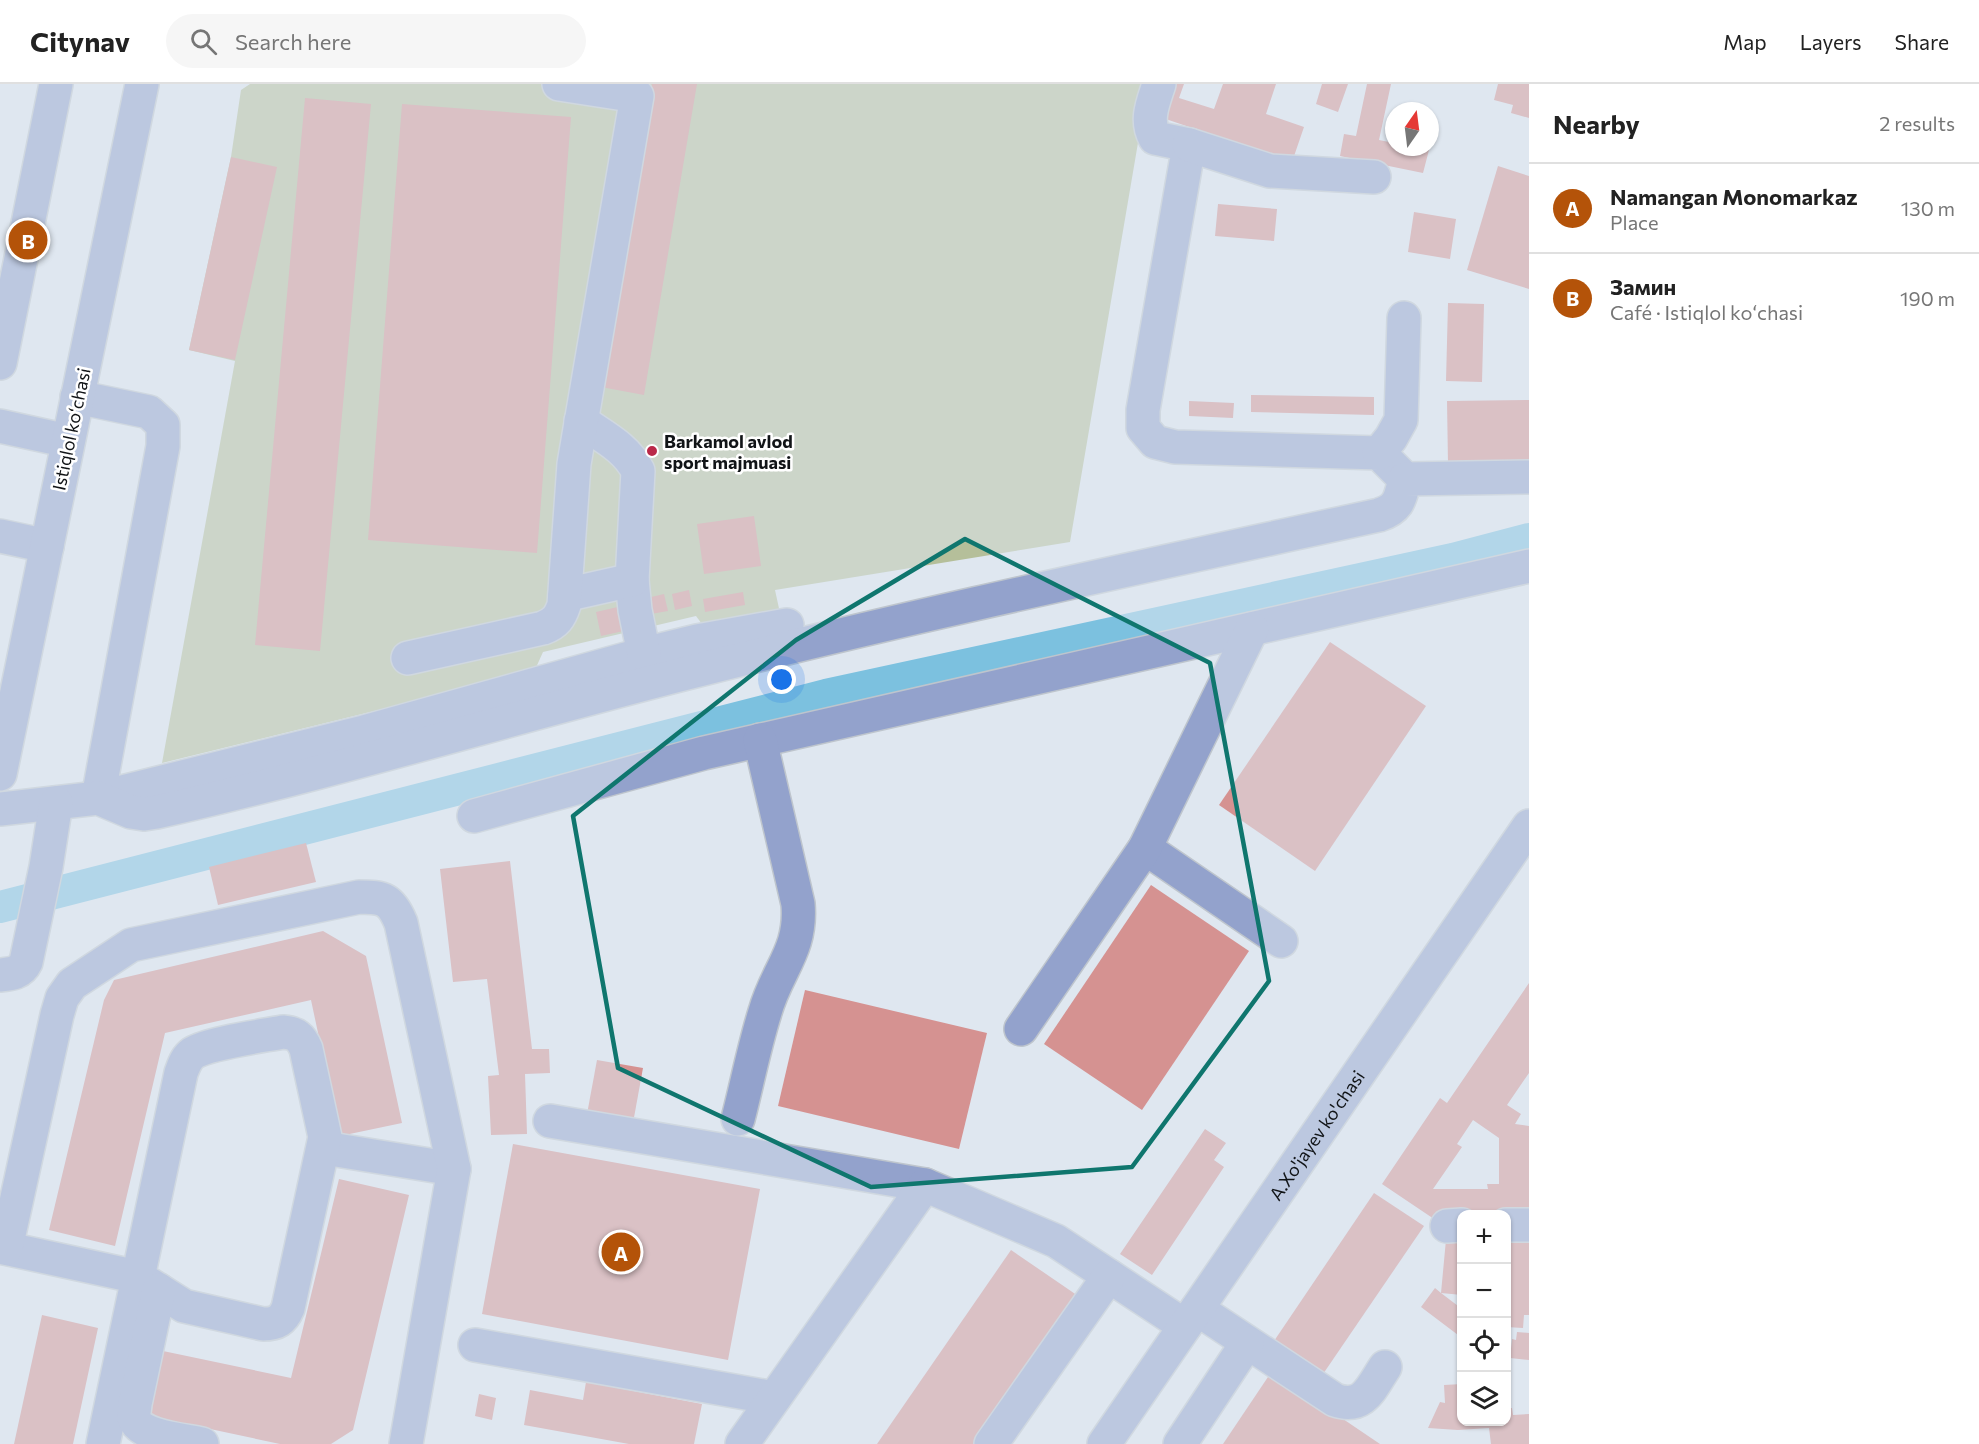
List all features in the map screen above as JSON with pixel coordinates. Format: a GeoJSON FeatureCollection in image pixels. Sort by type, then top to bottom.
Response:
{"type":"FeatureCollection","features":[{"type":"Feature","properties":{"kind":"street"},"geometry":{"type":"LineString","coordinates":[[0,363],[56,84]]}},
{"type":"Feature","properties":{"kind":"street","name":"Istiqlol koʻchasi"},"geometry":{"type":"LineString","coordinates":[[0,774],[142,84]]}},
{"type":"Feature","properties":{"kind":"street"},"geometry":{"type":"LineString","coordinates":[[408,658],[553,624],[560,616],[565,595],[574,464],[638,90],[559,84]]}},
{"type":"Feature","properties":{"kind":"street"},"geometry":{"type":"LineString","coordinates":[[1158,84],[1149,116],[1150,128],[1155,138],[1189,145],[1270,171],[1374,177]]}},
{"type":"Feature","properties":{"kind":"street"},"geometry":{"type":"LineString","coordinates":[[1189,145],[1143,410],[1143,428],[1155,442],[1175,447],[1379,453],[1406,479],[1529,477]]}},
{"type":"Feature","properties":{"kind":"street"},"geometry":{"type":"LineString","coordinates":[[1379,453],[1392,438],[1401,420],[1404,318]]}},
{"type":"Feature","properties":{"kind":"street"},"geometry":{"type":"LineString","coordinates":[[77,397],[149,412],[163,425],[163,446],[98,798]]}},
{"type":"Feature","properties":{"kind":"street"},"geometry":{"type":"LineString","coordinates":[[581,421],[622,449],[632,458],[638,471],[632,580],[635,610],[644,654]]}},
{"type":"Feature","properties":{"kind":"street"},"geometry":{"type":"LineString","coordinates":[[0,426],[68,441]]}},
{"type":"Feature","properties":{"kind":"street"},"geometry":{"type":"LineString","coordinates":[[98,798],[131,812],[144,814],[262,788],[680,675],[868,628],[1379,515],[1389,512],[1396,506],[1406,479]]}},
{"type":"Feature","properties":{"kind":"street"},"geometry":{"type":"LineString","coordinates":[[0,537],[47,546]]}},
{"type":"Feature","properties":{"kind":"street"},"geometry":{"type":"LineString","coordinates":[[474,816],[704,753],[1529,566]]}},
{"type":"Feature","properties":{"kind":"street"},"geometry":{"type":"LineString","coordinates":[[565,595],[632,580]]}},
{"type":"Feature","properties":{"kind":"street"},"geometry":{"type":"LineString","coordinates":[[0,809],[98,798],[364,732],[644,654],[697,641],[787,625]]}},
{"type":"Feature","properties":{"kind":"street"},"geometry":{"type":"LineString","coordinates":[[1021,1029],[1144,848],[1252,629]]}},
{"type":"Feature","properties":{"kind":"street"},"geometry":{"type":"LineString","coordinates":[[738,1119],[764,1013],[772,988],[796,942],[799,922],[798,904],[760,740]]}},
{"type":"Feature","properties":{"kind":"street"},"geometry":{"type":"LineString","coordinates":[[13,969],[46,867],[56,803]]}},
{"type":"Feature","properties":{"kind":"street","name":"A.Xo'jayev ko'chasi"},"geometry":{"type":"LineString","coordinates":[[1104,1444],[1526,836]]}},
{"type":"Feature","properties":{"kind":"street"},"geometry":{"type":"LineString","coordinates":[[1144,848],[1281,941]]}},
{"type":"Feature","properties":{"kind":"street"},"geometry":{"type":"LineString","coordinates":[[202,1444],[155,1434],[141,1428],[134,1418],[148,1284],[181,1073],[185,1062],[193,1053],[206,1048],[283,1032],[293,1033],[302,1039],[325,1137],[324,1148],[288,1308],[284,1318],[274,1324],[263,1324],[184,1306],[148,1284],[3,1247],[62,998],[72,984],[131,945],[359,897],[378,897],[394,906],[401,923],[454,1169],[406,1444]]}},
{"type":"Feature","properties":{"kind":"street"},"geometry":{"type":"LineString","coordinates":[[550,1121],[925,1185],[1056,1241],[1109,1276],[1191,1318],[1247,1342],[1335,1400],[1346,1404],[1358,1403],[1385,1366]]}},
{"type":"Feature","properties":{"kind":"street"},"geometry":{"type":"LineString","coordinates":[[324,1148],[454,1169]]}},
{"type":"Feature","properties":{"kind":"street"},"geometry":{"type":"LineString","coordinates":[[742,1444],[925,1185]]}},
{"type":"Feature","properties":{"kind":"street"},"geometry":{"type":"LineString","coordinates":[[1511,1225],[1529,1225]]}},
{"type":"Feature","properties":{"kind":"street"},"geometry":{"type":"LineString","coordinates":[[991,1444],[1109,1276]]}},
{"type":"Feature","properties":{"kind":"street"},"geometry":{"type":"LineString","coordinates":[[103,1444],[148,1284]]}},
{"type":"Feature","properties":{"kind":"street"},"geometry":{"type":"LineString","coordinates":[[1180,1444],[1247,1342]]}},
{"type":"Feature","properties":{"kind":"street"},"geometry":{"type":"LineString","coordinates":[[474,1345],[774,1398]]}},
{"type":"Feature","properties":{"kind":"highlighted area"},"geometry":{"type":"Polygon","coordinates":[[[965,539],[1210,663],[1269,981],[1132,1167],[871,1187],[618,1068],[573,816],[796,640],[965,539]]]}},
{"type":"Feature","properties":{"kind":"green space","name":"Barkamol avlod sport majmuasi"},"geometry":{"type":"Polygon","coordinates":[[[250,84],[1148,84],[1070,542],[775,590],[780,613],[705,628],[696,616],[543,652],[534,672],[162,763],[235,361],[189,350],[231,157],[241,90],[250,84]]]}},
{"type":"Feature","properties":{"kind":"building"},"geometry":{"type":"Polygon","coordinates":[[[652,84],[697,84],[644,395],[601,387],[652,84]]]}},
{"type":"Feature","properties":{"kind":"building"},"geometry":{"type":"Polygon","coordinates":[[[1166,84],[1184,84],[1179,98],[1214,109],[1223,84],[1276,84],[1266,114],[1304,127],[1292,162],[1157,116],[1166,84]]]}},
{"type":"Feature","properties":{"kind":"building"},"geometry":{"type":"Polygon","coordinates":[[[1322,84],[1348,84],[1338,112],[1316,104],[1322,84]]]}},
{"type":"Feature","properties":{"kind":"building"},"geometry":{"type":"Polygon","coordinates":[[[1367,84],[1391,84],[1387,102],[1385,102],[1379,140],[1385,141],[1385,156],[1427,156],[1423,173],[1340,156],[1344,134],[1356,136],[1367,84]]]}},
{"type":"Feature","properties":{"kind":"building"},"geometry":{"type":"Polygon","coordinates":[[[1498,84],[1529,84],[1529,118],[1511,113],[1513,105],[1494,100],[1498,84]]]}},
{"type":"Feature","properties":{"kind":"building"},"geometry":{"type":"Polygon","coordinates":[[[305,98],[371,104],[320,651],[255,645],[305,98]]]}},
{"type":"Feature","properties":{"kind":"building"},"geometry":{"type":"Polygon","coordinates":[[[402,104],[571,117],[537,553],[368,540],[402,104]]]}},
{"type":"Feature","properties":{"kind":"building"},"geometry":{"type":"Polygon","coordinates":[[[231,157],[277,167],[235,360],[189,350],[231,157]]]}},
{"type":"Feature","properties":{"kind":"building"},"geometry":{"type":"Polygon","coordinates":[[[1498,166],[1529,176],[1529,289],[1467,270],[1498,166]]]}},
{"type":"Feature","properties":{"kind":"building"},"geometry":{"type":"Polygon","coordinates":[[[1218,204],[1277,209],[1274,241],[1215,236],[1218,204]]]}},
{"type":"Feature","properties":{"kind":"building"},"geometry":{"type":"Polygon","coordinates":[[[1414,212],[1456,219],[1450,259],[1408,252],[1414,212]]]}},
{"type":"Feature","properties":{"kind":"building"},"geometry":{"type":"Polygon","coordinates":[[[1448,303],[1484,304],[1482,382],[1446,381],[1448,303]]]}},
{"type":"Feature","properties":{"kind":"building"},"geometry":{"type":"Polygon","coordinates":[[[1251,395],[1374,397],[1374,415],[1251,412],[1251,395]]]}},
{"type":"Feature","properties":{"kind":"building"},"geometry":{"type":"Polygon","coordinates":[[[1529,400],[1529,464],[1448,465],[1447,401],[1529,400]]]}},
{"type":"Feature","properties":{"kind":"building"},"geometry":{"type":"Polygon","coordinates":[[[1189,401],[1234,403],[1233,418],[1189,416],[1189,401]]]}},
{"type":"Feature","properties":{"kind":"building"},"geometry":{"type":"Polygon","coordinates":[[[754,516],[761,566],[704,574],[697,524],[754,516]]]}},
{"type":"Feature","properties":{"kind":"building"},"geometry":{"type":"Polygon","coordinates":[[[689,590],[692,606],[675,610],[672,594],[689,590]]]}},
{"type":"Feature","properties":{"kind":"building"},"geometry":{"type":"Polygon","coordinates":[[[743,592],[745,605],[705,612],[703,599],[743,592]]]}},
{"type":"Feature","properties":{"kind":"building"},"geometry":{"type":"Polygon","coordinates":[[[664,594],[668,611],[651,614],[647,598],[664,594]]]}},
{"type":"Feature","properties":{"kind":"building"},"geometry":{"type":"Polygon","coordinates":[[[622,606],[628,630],[601,636],[596,612],[622,606]]]}},
{"type":"Feature","properties":{"kind":"building"},"geometry":{"type":"Polygon","coordinates":[[[1330,642],[1426,706],[1315,871],[1219,805],[1330,642]]]}},
{"type":"Feature","properties":{"kind":"building"},"geometry":{"type":"Polygon","coordinates":[[[306,843],[316,882],[218,905],[209,867],[306,843]]]}},
{"type":"Feature","properties":{"kind":"building"},"geometry":{"type":"Polygon","coordinates":[[[510,861],[532,1049],[549,1049],[550,1073],[525,1074],[527,1134],[491,1135],[488,1076],[499,1075],[487,979],[453,982],[440,869],[510,861]]]}},
{"type":"Feature","properties":{"kind":"building"},"geometry":{"type":"Polygon","coordinates":[[[1151,885],[1249,951],[1142,1110],[1044,1044],[1151,885]]]}},
{"type":"Feature","properties":{"kind":"building"},"geometry":{"type":"Polygon","coordinates":[[[323,931],[366,956],[402,1123],[340,1136],[311,1000],[165,1033],[115,1246],[49,1230],[104,1000],[114,980],[323,931]]]}},
{"type":"Feature","properties":{"kind":"building"},"geometry":{"type":"Polygon","coordinates":[[[1529,983],[1529,1073],[1507,1105],[1521,1114],[1515,1124],[1529,1126],[1529,1216],[1511,1215],[1511,1210],[1457,1210],[1457,1215],[1434,1219],[1382,1184],[1440,1098],[1447,1103],[1529,983]],[[1473,1120],[1457,1144],[1462,1147],[1433,1189],[1488,1189],[1487,1184],[1499,1184],[1499,1138],[1473,1120]]]}},
{"type":"Feature","properties":{"kind":"building"},"geometry":{"type":"Polygon","coordinates":[[[805,990],[987,1033],[959,1149],[778,1106],[805,990]]]}},
{"type":"Feature","properties":{"kind":"building"},"geometry":{"type":"Polygon","coordinates":[[[597,1060],[643,1068],[633,1123],[587,1114],[597,1060]]]}},
{"type":"Feature","properties":{"kind":"building"},"geometry":{"type":"Polygon","coordinates":[[[1205,1129],[1226,1143],[1214,1160],[1224,1167],[1152,1275],[1120,1254],[1205,1129]]]}},
{"type":"Feature","properties":{"kind":"building"},"geometry":{"type":"Polygon","coordinates":[[[513,1144],[760,1189],[728,1360],[482,1314],[513,1144]]]}},
{"type":"Feature","properties":{"kind":"building"},"geometry":{"type":"Polygon","coordinates":[[[339,1179],[409,1195],[353,1430],[331,1444],[280,1444],[149,1416],[163,1351],[291,1378],[339,1179]]]}},
{"type":"Feature","properties":{"kind":"building"},"geometry":{"type":"Polygon","coordinates":[[[1374,1193],[1424,1226],[1321,1377],[1272,1344],[1374,1193]]]}},
{"type":"Feature","properties":{"kind":"building"},"geometry":{"type":"Polygon","coordinates":[[[1447,1229],[1457,1230],[1457,1295],[1441,1293],[1447,1229]]]}},
{"type":"Feature","properties":{"kind":"building"},"geometry":{"type":"Polygon","coordinates":[[[1511,1233],[1529,1233],[1529,1315],[1524,1315],[1523,1328],[1511,1327],[1511,1233]]]}},
{"type":"Feature","properties":{"kind":"building"},"geometry":{"type":"Polygon","coordinates":[[[1011,1250],[1084,1300],[984,1444],[877,1444],[1011,1250]]]}},
{"type":"Feature","properties":{"kind":"building"},"geometry":{"type":"Polygon","coordinates":[[[1435,1288],[1457,1305],[1457,1334],[1421,1307],[1435,1288]]]}},
{"type":"Feature","properties":{"kind":"building"},"geometry":{"type":"Polygon","coordinates":[[[42,1315],[98,1328],[73,1444],[14,1444],[42,1315]]]}},
{"type":"Feature","properties":{"kind":"building"},"geometry":{"type":"Polygon","coordinates":[[[1517,1332],[1529,1333],[1529,1360],[1511,1358],[1512,1339],[1516,1340],[1517,1332]]]}},
{"type":"Feature","properties":{"kind":"building"},"geometry":{"type":"Polygon","coordinates":[[[1272,1371],[1281,1377],[1380,1444],[1223,1444],[1272,1371]]]}},
{"type":"Feature","properties":{"kind":"building"},"geometry":{"type":"Polygon","coordinates":[[[586,1382],[702,1404],[694,1444],[629,1444],[524,1425],[530,1390],[583,1400],[586,1382]]]}},
{"type":"Feature","properties":{"kind":"building"},"geometry":{"type":"Polygon","coordinates":[[[1457,1384],[1457,1426],[1511,1426],[1512,1408],[1513,1415],[1529,1414],[1529,1444],[1491,1444],[1489,1428],[1458,1430],[1428,1428],[1440,1402],[1445,1403],[1444,1385],[1457,1384]]]}},
{"type":"Feature","properties":{"kind":"building"},"geometry":{"type":"Polygon","coordinates":[[[479,1394],[496,1398],[492,1420],[475,1416],[479,1394]]]}},
{"type":"Feature","properties":{"kind":"waterway"},"geometry":{"type":"LineString","coordinates":[[0,907],[826,695],[1453,559],[1529,539]]}},
{"type":"Feature","properties":{"kind":"place","name":"Замин"},"geometry":{"type":"Point","coordinates":[28,240]}},
{"type":"Feature","properties":{"kind":"place","name":"Barkamol avlod sport majmuasi"},"geometry":{"type":"Point","coordinates":[652,451]}},
{"type":"Feature","properties":{"kind":"place","name":"Namangan Monomarkaz"},"geometry":{"type":"Point","coordinates":[621,1252]}}]}
